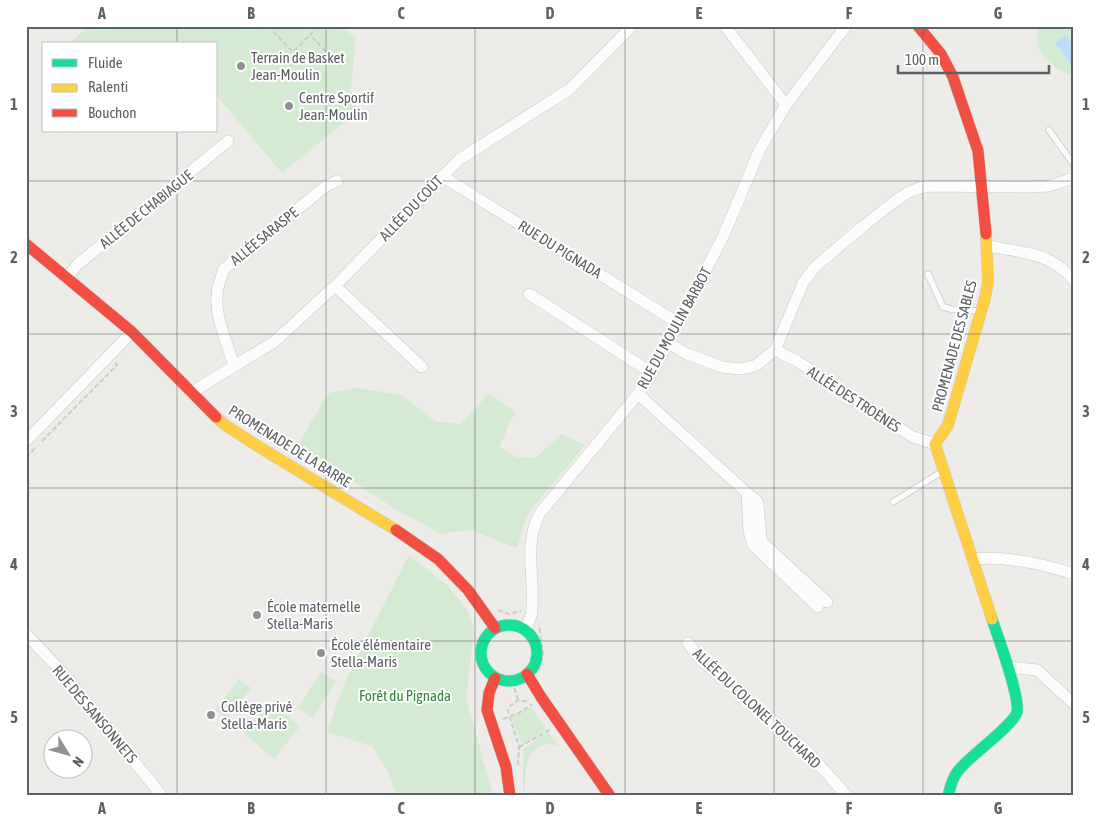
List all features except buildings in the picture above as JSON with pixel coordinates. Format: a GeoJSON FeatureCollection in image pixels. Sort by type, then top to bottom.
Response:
{"type":"FeatureCollection","features":[{"type":"Feature","properties":{"kind":"street","name":"ALLÉE DU COÛT"},"geometry":{"type":"LineString","coordinates":[[192,393],[274,342],[335,286],[460,159],[570,89],[632,26]]}},
{"type":"Feature","properties":{"kind":"street"},"geometry":{"type":"LineString","coordinates":[[725,26],[786,105]]}},
{"type":"Feature","properties":{"kind":"street","name":"RUE DU MOULIN BARBOT"},"geometry":{"type":"LineString","coordinates":[[526,630],[532,612],[530,553],[534,524],[553,496],[638,394],[652,373],[723,237],[760,150],[786,105],[846,26]]}},
{"type":"Feature","properties":{"kind":"street","name":"PROMENADE DES SABLES"},"geometry":{"type":"LineString","coordinates":[[918,26],[941,54],[953,77],[978,151],[987,246],[988,282],[981,311],[948,425],[935,444]]}},
{"type":"Feature","properties":{"kind":"street","name":"ALLÉE DE CHABIAGUE"},"geometry":{"type":"LineString","coordinates":[[66,278],[77,265],[228,141]]}},
{"type":"Feature","properties":{"kind":"street","name":"RUE DU PIGNADA"},"geometry":{"type":"LineString","coordinates":[[442,176],[678,322]]}},
{"type":"Feature","properties":{"kind":"street"},"geometry":{"type":"LineString","coordinates":[[668,344],[715,365],[740,370],[755,366],[775,350],[809,273],[825,257],[907,193],[930,186],[1049,186],[1073,181]]}},
{"type":"Feature","properties":{"kind":"street","name":"ALLÉE SARASPE"},"geometry":{"type":"LineString","coordinates":[[234,366],[218,312],[216,297],[224,269],[326,186],[337,182]]}},
{"type":"Feature","properties":{"kind":"street","name":"PROMENADE DE LA BARRE"},"geometry":{"type":"LineString","coordinates":[[26,244],[132,332],[210,412],[234,431],[378,518],[438,559],[468,590],[495,628]]}},
{"type":"Feature","properties":{"kind":"street"},"geometry":{"type":"LineString","coordinates":[[987,246],[1036,255],[1049,260],[1066,271],[1074,281]]}},
{"type":"Feature","properties":{"kind":"street"},"geometry":{"type":"LineString","coordinates":[[335,286],[422,367]]}},
{"type":"Feature","properties":{"kind":"street"},"geometry":{"type":"LineString","coordinates":[[529,294],[652,373]]}},
{"type":"Feature","properties":{"kind":"street"},"geometry":{"type":"LineString","coordinates":[[26,441],[132,332]]}},
{"type":"Feature","properties":{"kind":"street","name":"ALLÉE DES TROÈNES"},"geometry":{"type":"LineString","coordinates":[[775,350],[797,361],[913,437],[935,444]]}},
{"type":"Feature","properties":{"kind":"street"},"geometry":{"type":"LineString","coordinates":[[638,394],[748,493],[749,531],[753,545],[823,605]]}},
{"type":"Feature","properties":{"kind":"street"},"geometry":{"type":"LineString","coordinates":[[935,444],[1008,667],[1017,703],[1017,713],[1008,724],[958,771],[948,796]]}},
{"type":"Feature","properties":{"kind":"street"},"geometry":{"type":"LineString","coordinates":[[973,558],[991,558],[1047,565],[1074,574]]}},
{"type":"Feature","properties":{"kind":"street"},"geometry":{"type":"LineString","coordinates":[[533,675],[512,681],[496,678],[489,672],[484,665],[481,648],[488,633],[495,628],[511,624],[526,630],[532,636],[537,652],[533,675],[541,698],[610,796]]}},
{"type":"Feature","properties":{"kind":"street","name":"RUE DES SANSONNETS"},"geometry":{"type":"LineString","coordinates":[[26,634],[63,673],[162,796]]}},
{"type":"Feature","properties":{"kind":"street","name":"ALLÉE DU COLONEL TOUCHARD"},"geometry":{"type":"LineString","coordinates":[[688,643],[700,659],[806,750],[847,796]]}},
{"type":"Feature","properties":{"kind":"street"},"geometry":{"type":"LineString","coordinates":[[1008,667],[1037,670],[1074,704]]}},
{"type":"Feature","properties":{"kind":"street"},"geometry":{"type":"LineString","coordinates":[[496,678],[489,693],[487,710],[506,767],[510,796]]}},
{"type":"Feature","properties":{"kind":"lane"},"geometry":{"type":"LineString","coordinates":[[1049,130],[1074,165]]}},
{"type":"Feature","properties":{"kind":"lane"},"geometry":{"type":"LineString","coordinates":[[928,274],[943,307],[981,311]]}},
{"type":"Feature","properties":{"kind":"lane"},"geometry":{"type":"LineString","coordinates":[[893,502],[943,471]]}},
{"type":"Feature","properties":{"kind":"path"},"geometry":{"type":"LineString","coordinates":[[268,26],[293,52],[318,26]]}},
{"type":"Feature","properties":{"kind":"path"},"geometry":{"type":"LineString","coordinates":[[310,35],[340,65]]}},
{"type":"Feature","properties":{"kind":"path"},"geometry":{"type":"LineString","coordinates":[[533,675],[543,654],[539,621]]}},
{"type":"Feature","properties":{"kind":"path"},"geometry":{"type":"LineString","coordinates":[[512,681],[518,700]]}},
{"type":"Feature","properties":{"kind":"path"},"geometry":{"type":"LineString","coordinates":[[502,720],[509,717],[519,713],[532,704],[525,700],[518,700],[510,706],[508,711],[509,717],[520,747],[518,772]]}},
{"type":"Feature","properties":{"kind":"path"},"geometry":{"type":"LineString","coordinates":[[520,747],[550,730]]}},
{"type":"Feature","properties":{"kind":"green space","name":"Centre Sportif Jean-Moulin"},"geometry":{"type":"Polygon","coordinates":[[[88,26],[341,26],[356,38],[350,98],[355,114],[282,173],[218,97],[218,42],[71,42],[88,26]]]}},
{"type":"Feature","properties":{"kind":"green space"},"geometry":{"type":"Polygon","coordinates":[[[1038,26],[1069,26],[1074,33],[1074,77],[1045,58],[1038,45],[1038,26]]]}},
{"type":"Feature","properties":{"kind":"green space"},"geometry":{"type":"Polygon","coordinates":[[[358,388],[402,395],[435,421],[461,424],[489,393],[516,413],[509,423],[500,447],[516,457],[535,458],[562,434],[585,445],[531,510],[523,525],[517,548],[470,530],[441,534],[395,509],[299,445],[329,393],[358,388]]]}},
{"type":"Feature","properties":{"kind":"green space","name":"Forêt du Pignada"},"geometry":{"type":"Polygon","coordinates":[[[409,555],[448,586],[467,610],[474,629],[466,698],[493,796],[397,796],[389,773],[372,746],[327,732],[346,679],[409,555]]]}},
{"type":"Feature","properties":{"kind":"green space"},"geometry":{"type":"Polygon","coordinates":[[[321,672],[336,682],[313,718],[298,708],[321,672]]]}},
{"type":"Feature","properties":{"kind":"green space"},"geometry":{"type":"Polygon","coordinates":[[[239,679],[251,688],[228,719],[215,710],[239,679]]]}},
{"type":"Feature","properties":{"kind":"green space"},"geometry":{"type":"Polygon","coordinates":[[[270,702],[300,726],[274,759],[244,734],[270,702]]]}},
{"type":"Feature","properties":{"kind":"green space"},"geometry":{"type":"Polygon","coordinates":[[[531,707],[547,730],[522,745],[511,717],[531,707]]]}},
{"type":"Feature","properties":{"kind":"green space"},"geometry":{"type":"Polygon","coordinates":[[[548,732],[559,746],[544,745],[531,754],[528,759],[523,795],[523,749],[548,732]]]}},
{"type":"Feature","properties":{"kind":"water"},"geometry":{"type":"Polygon","coordinates":[[[1066,35],[1074,46],[1074,62],[1071,64],[1055,43],[1066,35]]]}},
{"type":"Feature","properties":{"kind":"traffic: fast"},"geometry":{"type":"LineString","coordinates":[[948,796],[958,771],[1000,733],[1017,712],[1012,680],[992,619]]}},
{"type":"Feature","properties":{"kind":"traffic: fast"},"geometry":{"type":"LineString","coordinates":[[504,625],[514,625],[529,633],[535,642],[537,653],[535,664],[529,673],[514,681],[504,681],[493,676],[486,669],[481,658],[481,648],[486,637],[493,630],[504,625]]}},
{"type":"Feature","properties":{"kind":"traffic: slow"},"geometry":{"type":"LineString","coordinates":[[986,234],[988,282],[985,298],[948,425],[935,444],[992,619]]}},
{"type":"Feature","properties":{"kind":"traffic: slow"},"geometry":{"type":"LineString","coordinates":[[216,417],[264,450],[396,530]]}},
{"type":"Feature","properties":{"kind":"traffic: jam"},"geometry":{"type":"LineString","coordinates":[[918,26],[941,54],[953,77],[978,151],[986,234]]}},
{"type":"Feature","properties":{"kind":"traffic: jam"},"geometry":{"type":"LineString","coordinates":[[26,244],[132,332],[216,417]]}},
{"type":"Feature","properties":{"kind":"traffic: jam"},"geometry":{"type":"LineString","coordinates":[[396,530],[438,559],[468,590],[495,628]]}},
{"type":"Feature","properties":{"kind":"traffic: jam"},"geometry":{"type":"LineString","coordinates":[[527,674],[610,796]]}},
{"type":"Feature","properties":{"kind":"traffic: jam"},"geometry":{"type":"LineString","coordinates":[[495,678],[489,693],[487,710],[506,767],[510,796]]}},
{"type":"Feature","properties":{"kind":"place","name":"Terrain de Basket Jean-Moulin"},"geometry":{"type":"Point","coordinates":[241,66]}},
{"type":"Feature","properties":{"kind":"place","name":"Centre Sportif Jean-Moulin"},"geometry":{"type":"Point","coordinates":[289,106]}},
{"type":"Feature","properties":{"kind":"place","name":"École maternelle Stella-Maris"},"geometry":{"type":"Point","coordinates":[257,615]}},
{"type":"Feature","properties":{"kind":"place","name":"École élémentaire Stella-Maris"},"geometry":{"type":"Point","coordinates":[321,653]}},
{"type":"Feature","properties":{"kind":"place","name":"Collège privé Stella-Maris"},"geometry":{"type":"Point","coordinates":[211,715]}}]}
